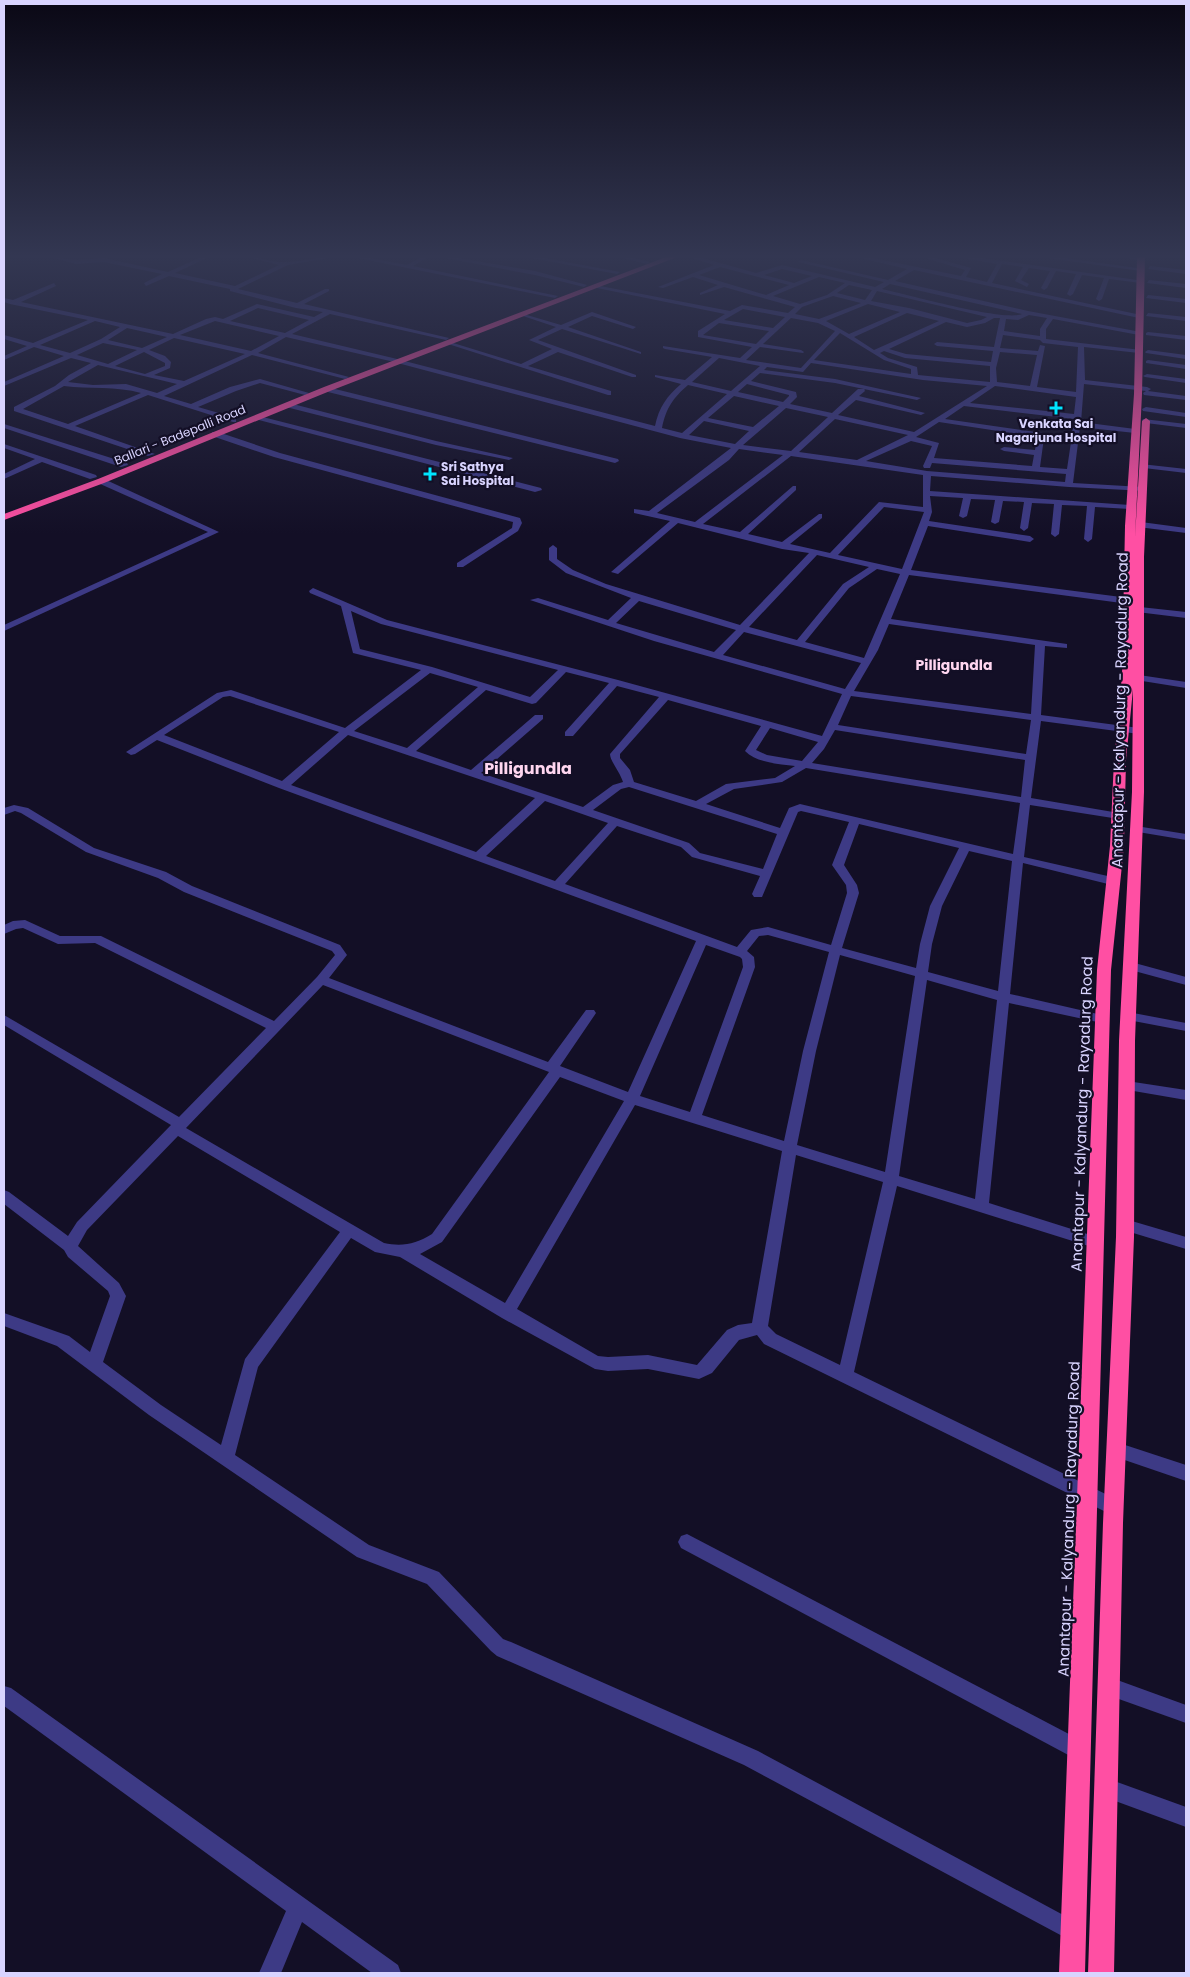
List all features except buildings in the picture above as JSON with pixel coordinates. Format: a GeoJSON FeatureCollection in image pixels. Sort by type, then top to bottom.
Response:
{"type":"FeatureCollection","features":[{"type":"Feature","properties":{"kind":"highway","name":"Ballari - Badepalli Road"},"geometry":{"type":"LineString","coordinates":[[4,517],[97,479],[258,418],[423,349]]}},
{"type":"Feature","properties":{"kind":"highway","name":"Anantapur - Kalyandurg - Rayadurg Road"},"geometry":{"type":"LineString","coordinates":[[1072,1973],[1102,1019],[1112,881],[1119,816],[1120,760],[1131,731],[1139,678],[1130,507],[1144,466],[1144,349]]}},
{"type":"Feature","properties":{"kind":"highway","name":"Ballari - Badepalli Road"},"geometry":{"type":"LineString","coordinates":[[4,511],[97,479],[124,465],[233,420],[345,377],[396,360]]}},
{"type":"Feature","properties":{"kind":"highway","name":"Anantapur - Kalyandurg - Rayadurg Road"},"geometry":{"type":"LineString","coordinates":[[1101,1973],[1114,1507],[1125,1224],[1128,1016],[1136,829],[1131,731],[1134,605],[1141,525],[1137,488],[1144,376]]}},
{"type":"Feature","properties":{"kind":"street"},"geometry":{"type":"LineString","coordinates":[[4,358],[26,349]]}},
{"type":"Feature","properties":{"kind":"street"},"geometry":{"type":"LineString","coordinates":[[52,349],[148,376],[186,384]]}},
{"type":"Feature","properties":{"kind":"street"},"geometry":{"type":"LineString","coordinates":[[4,384],[82,349]]}},
{"type":"Feature","properties":{"kind":"street"},"geometry":{"type":"LineString","coordinates":[[123,386],[169,365],[163,358],[136,349]]}},
{"type":"Feature","properties":{"kind":"street"},"geometry":{"type":"LineString","coordinates":[[111,365],[147,349]]}},
{"type":"Feature","properties":{"kind":"street"},"geometry":{"type":"LineString","coordinates":[[234,349],[345,377]]}},
{"type":"Feature","properties":{"kind":"street"},"geometry":{"type":"LineString","coordinates":[[157,396],[258,349]]}},
{"type":"Feature","properties":{"kind":"street"},"geometry":{"type":"LineString","coordinates":[[350,349],[658,428],[682,436],[736,447],[858,462],[925,473],[1069,485],[1137,488]]}},
{"type":"Feature","properties":{"kind":"street"},"geometry":{"type":"LineString","coordinates":[[473,349],[521,366],[608,392]]}},
{"type":"Feature","properties":{"kind":"street"},"geometry":{"type":"LineString","coordinates":[[628,349],[639,353]]}},
{"type":"Feature","properties":{"kind":"street"},"geometry":{"type":"LineString","coordinates":[[678,349],[802,370],[820,349]]}},
{"type":"Feature","properties":{"kind":"street"},"geometry":{"type":"LineString","coordinates":[[742,360],[754,349]]}},
{"type":"Feature","properties":{"kind":"street"},"geometry":{"type":"LineString","coordinates":[[781,349],[801,352]]}},
{"type":"Feature","properties":{"kind":"street"},"geometry":{"type":"LineString","coordinates":[[872,349],[886,359],[915,368],[914,376]]}},
{"type":"Feature","properties":{"kind":"street"},"geometry":{"type":"LineString","coordinates":[[876,352],[883,349]]}},
{"type":"Feature","properties":{"kind":"street"},"geometry":{"type":"LineString","coordinates":[[885,349],[994,384],[1080,395]]}},
{"type":"Feature","properties":{"kind":"street"},"geometry":{"type":"LineString","coordinates":[[994,384],[994,364],[997,349]]}},
{"type":"Feature","properties":{"kind":"street"},"geometry":{"type":"LineString","coordinates":[[1000,349],[1040,353]]}},
{"type":"Feature","properties":{"kind":"street"},"geometry":{"type":"LineString","coordinates":[[1033,390],[1041,349]]}},
{"type":"Feature","properties":{"kind":"street"},"geometry":{"type":"LineString","coordinates":[[1069,485],[1080,395],[1081,349]]}},
{"type":"Feature","properties":{"kind":"street"},"geometry":{"type":"LineString","coordinates":[[1090,349],[1186,398]]}},
{"type":"Feature","properties":{"kind":"street"},"geometry":{"type":"LineString","coordinates":[[1102,349],[1144,376],[1186,415]]}},
{"type":"Feature","properties":{"kind":"street"},"geometry":{"type":"LineString","coordinates":[[1144,376],[1174,349]]}},
{"type":"Feature","properties":{"kind":"street"},"geometry":{"type":"LineString","coordinates":[[521,366],[556,350],[634,376]]}},
{"type":"Feature","properties":{"kind":"street"},"geometry":{"type":"LineString","coordinates":[[963,404],[1077,421],[1186,350]]}},
{"type":"Feature","properties":{"kind":"street"},"geometry":{"type":"LineString","coordinates":[[658,428],[662,411],[670,396],[717,356]]}},
{"type":"Feature","properties":{"kind":"street"},"geometry":{"type":"LineString","coordinates":[[1144,376],[1186,357]]}},
{"type":"Feature","properties":{"kind":"street"},"geometry":{"type":"LineString","coordinates":[[809,361],[928,378],[946,370],[994,364]]}},
{"type":"Feature","properties":{"kind":"street"},"geometry":{"type":"LineString","coordinates":[[98,362],[76,373],[62,384],[17,409],[151,454]]}},
{"type":"Feature","properties":{"kind":"street"},"geometry":{"type":"LineString","coordinates":[[682,436],[766,364]]}},
{"type":"Feature","properties":{"kind":"street"},"geometry":{"type":"LineString","coordinates":[[1081,382],[1144,376],[1186,367]]}},
{"type":"Feature","properties":{"kind":"street"},"geometry":{"type":"LineString","coordinates":[[758,372],[835,381],[917,398]]}},
{"type":"Feature","properties":{"kind":"street"},"geometry":{"type":"LineString","coordinates":[[657,376],[833,416],[913,436],[935,444],[925,473],[928,510],[924,523],[885,621],[848,693],[834,727],[814,755],[803,766],[775,782],[728,788],[698,804]]}},
{"type":"Feature","properties":{"kind":"street"},"geometry":{"type":"LineString","coordinates":[[1144,376],[1186,381]]}},
{"type":"Feature","properties":{"kind":"street"},"geometry":{"type":"LineString","coordinates":[[1144,376],[1186,426]]}},
{"type":"Feature","properties":{"kind":"street"},"geometry":{"type":"LineString","coordinates":[[924,386],[928,378]]}},
{"type":"Feature","properties":{"kind":"street"},"geometry":{"type":"LineString","coordinates":[[191,407],[233,389],[260,381],[305,393]]}},
{"type":"Feature","properties":{"kind":"street"},"geometry":{"type":"LineString","coordinates":[[650,514],[706,473],[793,397],[793,394],[746,382]]}},
{"type":"Feature","properties":{"kind":"street"},"geometry":{"type":"LineString","coordinates":[[62,384],[93,387],[123,386],[233,420]]}},
{"type":"Feature","properties":{"kind":"street"},"geometry":{"type":"LineString","coordinates":[[858,462],[913,436],[994,384]]}},
{"type":"Feature","properties":{"kind":"street"},"geometry":{"type":"LineString","coordinates":[[696,525],[791,454],[864,388]]}},
{"type":"Feature","properties":{"kind":"street"},"geometry":{"type":"LineString","coordinates":[[327,390],[615,461]]}},
{"type":"Feature","properties":{"kind":"street"},"geometry":{"type":"LineString","coordinates":[[70,426],[147,393]]}},
{"type":"Feature","properties":{"kind":"street"},"geometry":{"type":"LineString","coordinates":[[854,397],[921,412]]}},
{"type":"Feature","properties":{"kind":"street"},"geometry":{"type":"LineString","coordinates":[[288,405],[436,443],[509,458]]}},
{"type":"Feature","properties":{"kind":"street"},"geometry":{"type":"LineString","coordinates":[[258,418],[538,490]]}},
{"type":"Feature","properties":{"kind":"street"},"geometry":{"type":"LineString","coordinates":[[703,419],[754,430]]}},
{"type":"Feature","properties":{"kind":"street"},"geometry":{"type":"LineString","coordinates":[[938,420],[1075,440]]}},
{"type":"Feature","properties":{"kind":"street"},"geometry":{"type":"LineString","coordinates":[[4,426],[124,465]]}},
{"type":"Feature","properties":{"kind":"street"},"geometry":{"type":"LineString","coordinates":[[215,434],[277,455],[516,520],[518,523],[515,529],[460,565]]}},
{"type":"Feature","properties":{"kind":"street"},"geometry":{"type":"LineString","coordinates":[[1036,469],[1041,435]]}},
{"type":"Feature","properties":{"kind":"street"},"geometry":{"type":"LineString","coordinates":[[4,446],[97,479],[215,532],[4,628]]}},
{"type":"Feature","properties":{"kind":"street"},"geometry":{"type":"LineString","coordinates":[[1001,467],[1005,446],[1038,453]]}},
{"type":"Feature","properties":{"kind":"street"},"geometry":{"type":"LineString","coordinates":[[4,477],[42,459]]}},
{"type":"Feature","properties":{"kind":"street"},"geometry":{"type":"LineString","coordinates":[[930,460],[971,461],[1001,467],[1071,472]]}},
{"type":"Feature","properties":{"kind":"street"},"geometry":{"type":"LineString","coordinates":[[967,476],[971,461]]}},
{"type":"Feature","properties":{"kind":"street"},"geometry":{"type":"LineString","coordinates":[[1144,466],[1186,471]]}},
{"type":"Feature","properties":{"kind":"street"},"geometry":{"type":"LineString","coordinates":[[741,536],[793,488]]}},
{"type":"Feature","properties":{"kind":"street"},"geometry":{"type":"LineString","coordinates":[[926,493],[1130,507]]}},
{"type":"Feature","properties":{"kind":"street"},"geometry":{"type":"LineString","coordinates":[[963,516],[968,496]]}},
{"type":"Feature","properties":{"kind":"street"},"geometry":{"type":"LineString","coordinates":[[995,522],[999,498]]}},
{"type":"Feature","properties":{"kind":"street"},"geometry":{"type":"LineString","coordinates":[[1024,528],[1028,501]]}},
{"type":"Feature","properties":{"kind":"street"},"geometry":{"type":"LineString","coordinates":[[1055,534],[1058,503]]}},
{"type":"Feature","properties":{"kind":"street"},"geometry":{"type":"LineString","coordinates":[[832,557],[882,504],[928,510]]}},
{"type":"Feature","properties":{"kind":"street"},"geometry":{"type":"LineString","coordinates":[[1088,539],[1091,505]]}},
{"type":"Feature","properties":{"kind":"street"},"geometry":{"type":"LineString","coordinates":[[637,511],[905,573],[1134,605],[1186,615]]}},
{"type":"Feature","properties":{"kind":"street"},"geometry":{"type":"LineString","coordinates":[[782,546],[819,516]]}},
{"type":"Feature","properties":{"kind":"street"},"geometry":{"type":"LineString","coordinates":[[615,572],[676,520]]}},
{"type":"Feature","properties":{"kind":"street"},"geometry":{"type":"LineString","coordinates":[[924,523],[1030,539]]}},
{"type":"Feature","properties":{"kind":"street"},"geometry":{"type":"LineString","coordinates":[[1141,525],[1186,531]]}},
{"type":"Feature","properties":{"kind":"street"},"geometry":{"type":"LineString","coordinates":[[553,548],[553,560],[561,568],[638,597],[866,661]]}},
{"type":"Feature","properties":{"kind":"street"},"geometry":{"type":"LineString","coordinates":[[716,656],[741,627],[814,553]]}},
{"type":"Feature","properties":{"kind":"street"},"geometry":{"type":"LineString","coordinates":[[800,643],[846,586],[876,566]]}},
{"type":"Feature","properties":{"kind":"street"},"geometry":{"type":"LineString","coordinates":[[313,590],[384,622],[615,682],[824,740]]}},
{"type":"Feature","properties":{"kind":"street"},"geometry":{"type":"LineString","coordinates":[[609,624],[638,597]]}},
{"type":"Feature","properties":{"kind":"street"},"geometry":{"type":"LineString","coordinates":[[535,600],[716,656],[848,693],[1131,731]]}},
{"type":"Feature","properties":{"kind":"street"},"geometry":{"type":"LineString","coordinates":[[345,605],[356,651],[429,669],[532,701],[564,669]]}},
{"type":"Feature","properties":{"kind":"street"},"geometry":{"type":"LineString","coordinates":[[885,621],[1064,646]]}},
{"type":"Feature","properties":{"kind":"street"},"geometry":{"type":"LineString","coordinates":[[981,1207],[1018,859],[1036,718],[1040,642]]}},
{"type":"Feature","properties":{"kind":"street"},"geometry":{"type":"LineString","coordinates":[[283,786],[347,731],[429,669]]}},
{"type":"Feature","properties":{"kind":"street"},"geometry":{"type":"LineString","coordinates":[[1139,678],[1186,685]]}},
{"type":"Feature","properties":{"kind":"street"},"geometry":{"type":"LineString","coordinates":[[568,734],[615,682]]}},
{"type":"Feature","properties":{"kind":"street"},"geometry":{"type":"LineString","coordinates":[[409,752],[485,686]]}},
{"type":"Feature","properties":{"kind":"street"},"geometry":{"type":"LineString","coordinates":[[131,752],[227,693],[682,843],[696,855],[766,874]]}},
{"type":"Feature","properties":{"kind":"street"},"geometry":{"type":"LineString","coordinates":[[629,784],[624,768],[615,758],[615,754],[666,696]]}},
{"type":"Feature","properties":{"kind":"street"},"geometry":{"type":"LineString","coordinates":[[473,774],[539,717]]}},
{"type":"Feature","properties":{"kind":"street"},"geometry":{"type":"LineString","coordinates":[[767,724],[751,753],[776,761],[1119,816]]}},
{"type":"Feature","properties":{"kind":"street"},"geometry":{"type":"LineString","coordinates":[[834,727],[1031,758]]}},
{"type":"Feature","properties":{"kind":"street"},"geometry":{"type":"LineString","coordinates":[[156,736],[283,786],[740,951],[748,957],[749,967],[694,1118]]}},
{"type":"Feature","properties":{"kind":"street"},"geometry":{"type":"LineString","coordinates":[[585,811],[617,787],[629,784],[783,832]]}},
{"type":"Feature","properties":{"kind":"street"},"geometry":{"type":"LineString","coordinates":[[478,857],[543,797]]}},
{"type":"Feature","properties":{"kind":"street"},"geometry":{"type":"LineString","coordinates":[[4,812],[14,808],[24,810],[90,850],[162,875],[188,889],[336,948],[341,952],[340,958],[321,980],[82,1226],[70,1246]]}},
{"type":"Feature","properties":{"kind":"street"},"geometry":{"type":"LineString","coordinates":[[758,894],[792,810],[796,808],[856,819],[965,847],[1112,881]]}},
{"type":"Feature","properties":{"kind":"street"},"geometry":{"type":"LineString","coordinates":[[856,819],[838,865],[853,889],[834,950],[789,1148],[760,1328],[770,1339],[1114,1507]]}},
{"type":"Feature","properties":{"kind":"street"},"geometry":{"type":"LineString","coordinates":[[557,886],[615,821]]}},
{"type":"Feature","properties":{"kind":"street"},"geometry":{"type":"LineString","coordinates":[[1136,829],[1186,837]]}},
{"type":"Feature","properties":{"kind":"street"},"geometry":{"type":"LineString","coordinates":[[845,1376],[891,1180],[921,973],[936,906],[965,847]]}},
{"type":"Feature","properties":{"kind":"street"},"geometry":{"type":"LineString","coordinates":[[4,930],[13,925],[24,924],[58,940],[97,939],[275,1027]]}},
{"type":"Feature","properties":{"kind":"street"},"geometry":{"type":"LineString","coordinates":[[740,951],[755,933],[762,930],[1003,997],[1102,1019]]}},
{"type":"Feature","properties":{"kind":"street"},"geometry":{"type":"LineString","coordinates":[[507,1313],[632,1099],[704,938]]}},
{"type":"Feature","properties":{"kind":"street"},"geometry":{"type":"LineString","coordinates":[[1130,966],[1186,981]]}},
{"type":"Feature","properties":{"kind":"street"},"geometry":{"type":"LineString","coordinates":[[321,980],[632,1099],[1095,1242]]}},
{"type":"Feature","properties":{"kind":"street"},"geometry":{"type":"LineString","coordinates":[[404,1252],[426,1246],[437,1238],[590,1014]]}},
{"type":"Feature","properties":{"kind":"street"},"geometry":{"type":"LineString","coordinates":[[1128,1016],[1186,1027]]}},
{"type":"Feature","properties":{"kind":"street"},"geometry":{"type":"LineString","coordinates":[[4,1019],[380,1248],[404,1252],[595,1362],[608,1364],[648,1362],[691,1372],[699,1372],[706,1368],[738,1332],[760,1328]]}},
{"type":"Feature","properties":{"kind":"street"},"geometry":{"type":"LineString","coordinates":[[1127,1086],[1186,1095]]}},
{"type":"Feature","properties":{"kind":"street"},"geometry":{"type":"LineString","coordinates":[[4,1196],[70,1246],[73,1253],[114,1287],[118,1296],[94,1364]]}},
{"type":"Feature","properties":{"kind":"street"},"geometry":{"type":"LineString","coordinates":[[1125,1224],[1186,1243]]}},
{"type":"Feature","properties":{"kind":"street"},"geometry":{"type":"LineString","coordinates":[[226,1458],[251,1364],[349,1230]]}},
{"type":"Feature","properties":{"kind":"street"},"geometry":{"type":"LineString","coordinates":[[4,1320],[56,1337],[155,1410],[364,1551],[433,1578],[497,1645],[751,1758],[1073,1931]]}},
{"type":"Feature","properties":{"kind":"street"},"geometry":{"type":"LineString","coordinates":[[1116,1450],[1186,1472]]}},
{"type":"Feature","properties":{"kind":"street"},"geometry":{"type":"LineString","coordinates":[[687,1542],[1079,1750]]}},
{"type":"Feature","properties":{"kind":"street"},"geometry":{"type":"LineString","coordinates":[[1109,1686],[1186,1714]]}},
{"type":"Feature","properties":{"kind":"street"},"geometry":{"type":"LineString","coordinates":[[4,1695],[390,1973]]}},
{"type":"Feature","properties":{"kind":"street"},"geometry":{"type":"LineString","coordinates":[[1106,1788],[1186,1817]]}},
{"type":"Feature","properties":{"kind":"street"},"geometry":{"type":"LineString","coordinates":[[270,1973],[298,1908]]}},
{"type":"Feature","properties":{"kind":"place","name":"Venkata Sai Nagarjuna Hospital"},"geometry":{"type":"Point","coordinates":[1056,408]}},
{"type":"Feature","properties":{"kind":"place","name":"Sri Sathya Sai Hospital"},"geometry":{"type":"Point","coordinates":[430,474]}},
{"type":"Feature","properties":{"kind":"district","name":"Pilligundla"},"geometry":{"type":"Point","coordinates":[954,665]}},
{"type":"Feature","properties":{"kind":"district","name":"Pilligundla"},"geometry":{"type":"Point","coordinates":[528,768]}}]}
